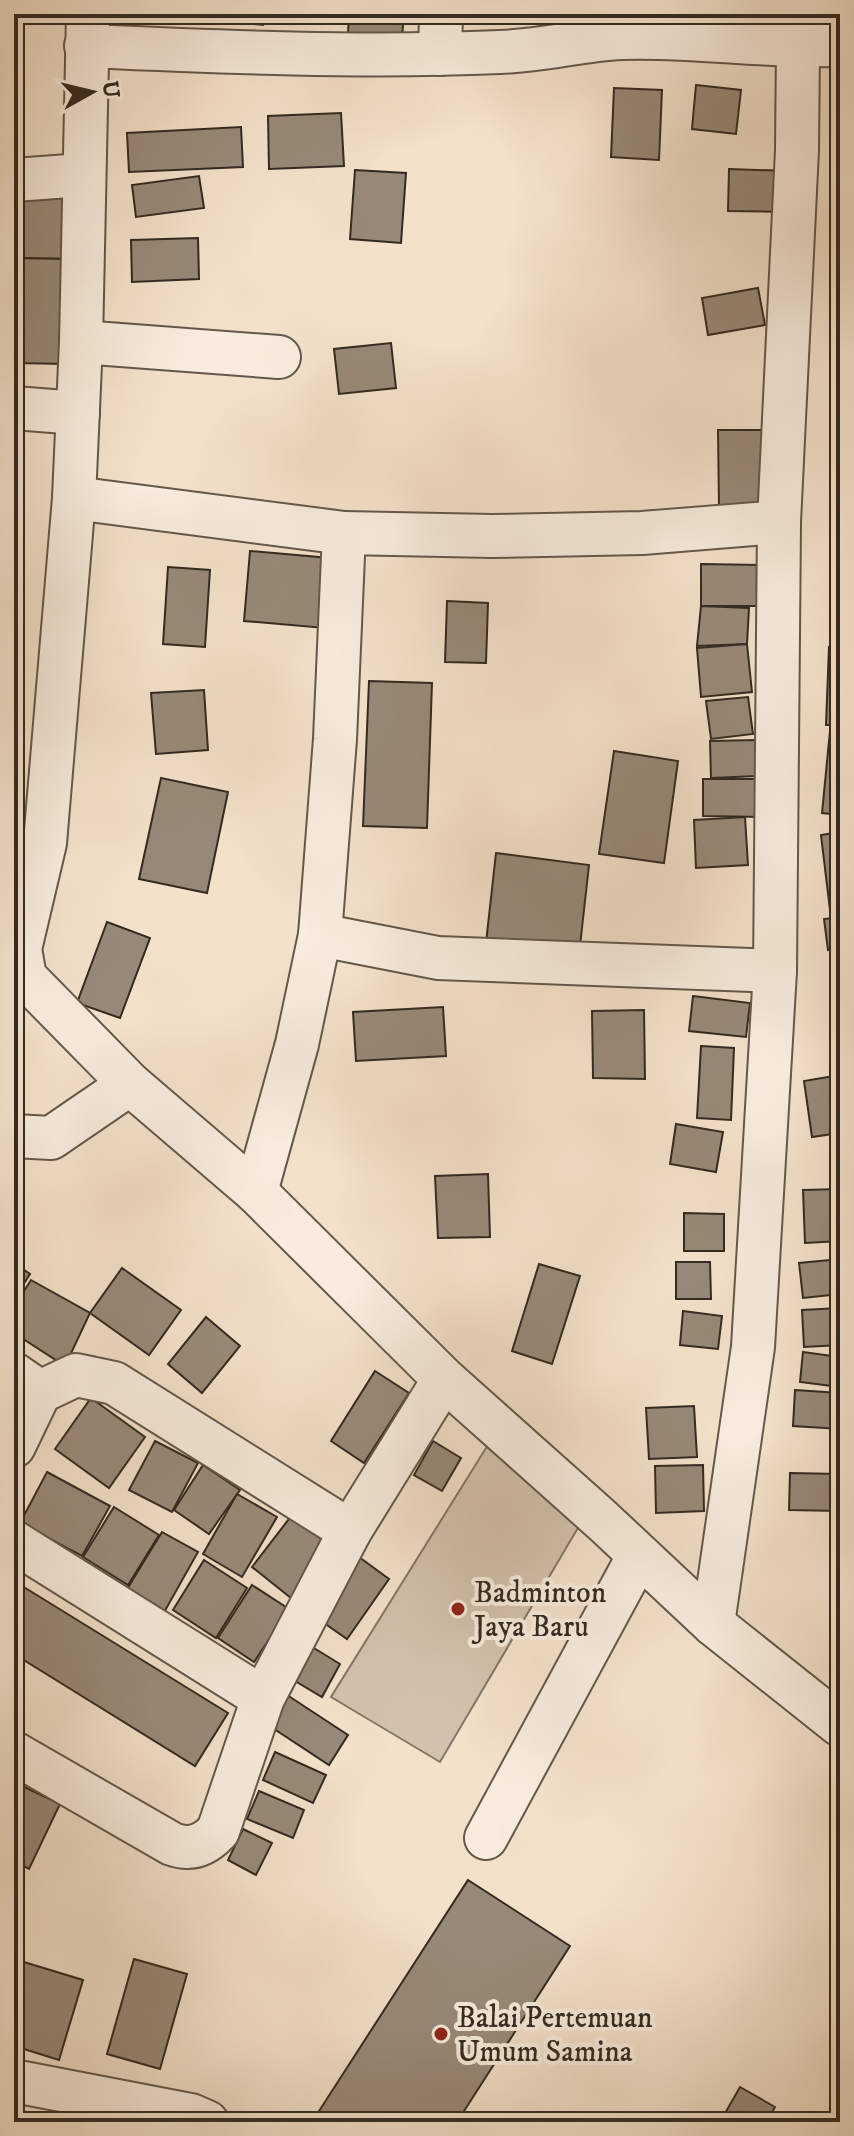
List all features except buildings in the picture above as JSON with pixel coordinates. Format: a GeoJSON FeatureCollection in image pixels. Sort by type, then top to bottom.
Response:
{"type":"FeatureCollection","features":[{"type":"Feature","properties":{"kind":"street"},"geometry":{"type":"LineString","coordinates":[[840,45],[798,47],[690,40],[623,26],[504,52],[440,34],[179,50],[87,30],[81,342],[74,498],[30,835],[20,949],[25,977],[130,1084],[256,1192],[444,1379],[713,1624],[840,1725]]}},
{"type":"Feature","properties":{"kind":"street"},"geometry":{"type":"LineString","coordinates":[[713,1624],[753,1347],[775,971],[779,522],[797,150],[798,47]]}},
{"type":"Feature","properties":{"kind":"street"},"geometry":{"type":"LineString","coordinates":[[14,180],[83,175]]}},
{"type":"Feature","properties":{"kind":"street"},"geometry":{"type":"LineString","coordinates":[[81,342],[279,357]]}},
{"type":"Feature","properties":{"kind":"street"},"geometry":{"type":"LineString","coordinates":[[14,408],[78,413]]}},
{"type":"Feature","properties":{"kind":"street"},"geometry":{"type":"LineString","coordinates":[[74,498],[344,533],[492,536],[627,534],[779,522]]}},
{"type":"Feature","properties":{"kind":"street"},"geometry":{"type":"LineString","coordinates":[[256,1192],[297,1044],[320,935],[335,739],[344,533]]}},
{"type":"Feature","properties":{"kind":"street"},"geometry":{"type":"LineString","coordinates":[[320,935],[438,958],[775,971]]}},
{"type":"Feature","properties":{"kind":"street"},"geometry":{"type":"LineString","coordinates":[[14,1136],[51,1138],[130,1084]]}},
{"type":"Feature","properties":{"kind":"street"},"geometry":{"type":"LineString","coordinates":[[14,1446],[27,1383],[76,1375],[114,1383],[350,1531]]}},
{"type":"Feature","properties":{"kind":"street"},"geometry":{"type":"LineString","coordinates":[[14,1753],[172,1844],[182,1848],[208,1842],[218,1831],[263,1698],[350,1531],[444,1379]]}},
{"type":"Feature","properties":{"kind":"street"},"geometry":{"type":"LineString","coordinates":[[14,1542],[263,1698]]}},
{"type":"Feature","properties":{"kind":"street"},"geometry":{"type":"LineString","coordinates":[[486,1838],[639,1555]]}},
{"type":"Feature","properties":{"kind":"street"},"geometry":{"type":"LineString","coordinates":[[14,2081],[191,2115],[207,2122]]}},
{"type":"Feature","properties":{"kind":"shaded area","name":"Badminton Jaya Baru"},"geometry":{"type":"Polygon","coordinates":[[[491,1440],[582,1521],[440,1762],[331,1697],[491,1440]]]}},
{"type":"Feature","properties":{"kind":"place","name":"Badminton Jaya Baru"},"geometry":{"type":"Point","coordinates":[458,1609]}},
{"type":"Feature","properties":{"kind":"place","name":"Balai Pertemuan Umum Samina"},"geometry":{"type":"Point","coordinates":[441,2034]}}]}
